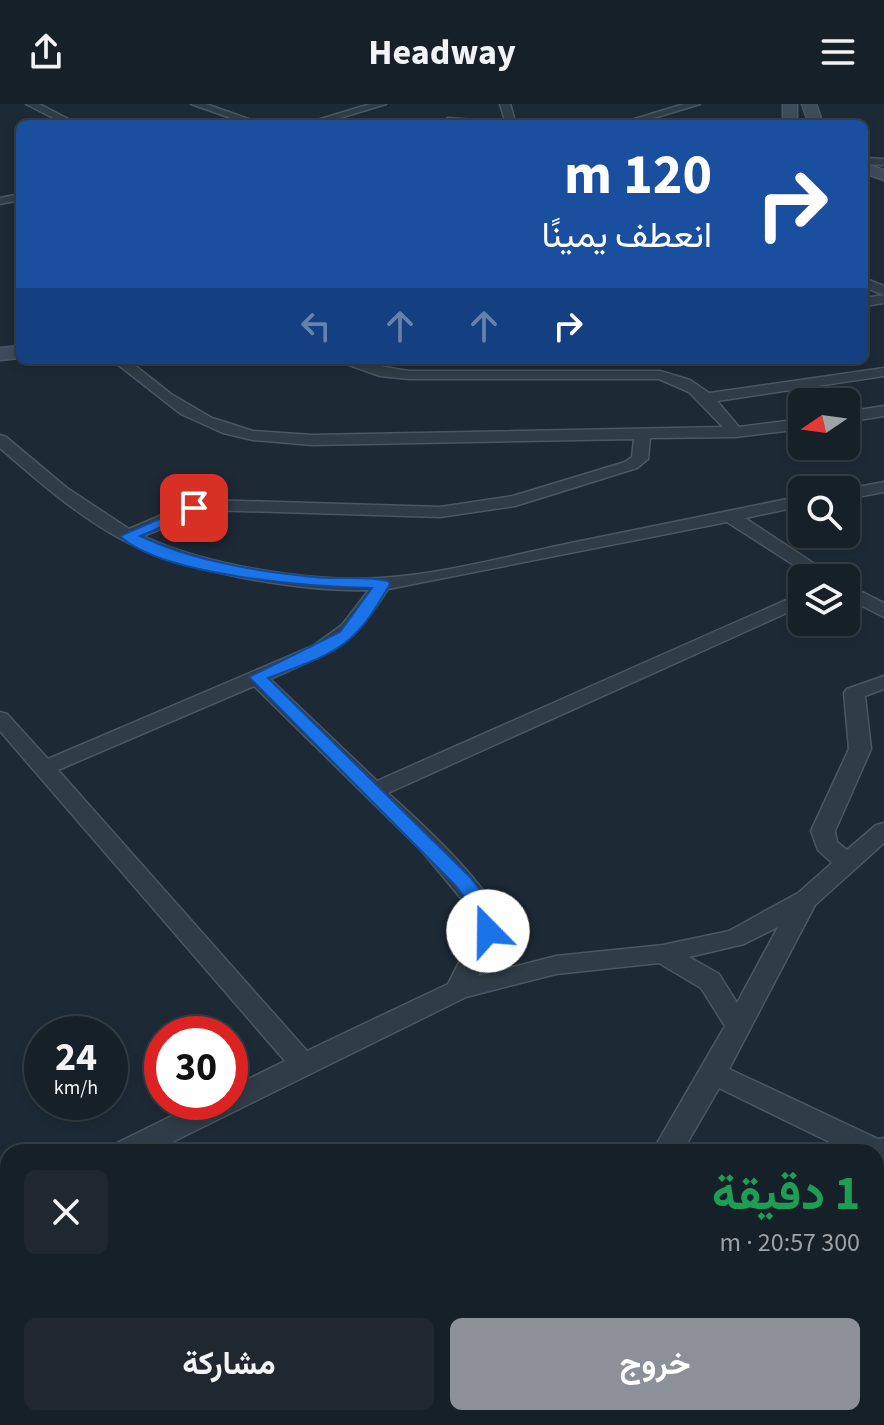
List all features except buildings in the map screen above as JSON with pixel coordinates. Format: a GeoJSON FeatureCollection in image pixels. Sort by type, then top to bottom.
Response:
{"type":"FeatureCollection","features":[{"type":"Feature","properties":{"kind":"street"},"geometry":{"type":"LineString","coordinates":[[31,104],[65,120]]}},
{"type":"Feature","properties":{"kind":"street"},"geometry":{"type":"LineString","coordinates":[[196,104],[246,120]]}},
{"type":"Feature","properties":{"kind":"street"},"geometry":{"type":"LineString","coordinates":[[323,120],[381,104]]}},
{"type":"Feature","properties":{"kind":"street"},"geometry":{"type":"LineString","coordinates":[[637,120],[695,104]]}},
{"type":"Feature","properties":{"kind":"street"},"geometry":{"type":"LineString","coordinates":[[124,364],[178,406],[214,427],[253,438],[312,440],[735,432],[788,426]]}},
{"type":"Feature","properties":{"kind":"street"},"geometry":{"type":"LineString","coordinates":[[355,364],[385,373],[410,375],[614,368],[660,375],[679,380],[707,398],[735,432]]}},
{"type":"Feature","properties":{"kind":"street"},"geometry":{"type":"LineString","coordinates":[[707,398],[884,372]]}},
{"type":"Feature","properties":{"kind":"street"},"geometry":{"type":"LineString","coordinates":[[860,415],[884,411]]}},
{"type":"Feature","properties":{"kind":"street"},"geometry":{"type":"LineString","coordinates":[[128,536],[194,508],[209,505],[440,512],[487,507],[631,465],[640,459],[643,433]]}},
{"type":"Feature","properties":{"kind":"street"},"geometry":{"type":"LineString","coordinates":[[0,440],[61,492],[128,536],[167,554],[220,567],[315,582],[382,584],[531,558],[788,504]]}},
{"type":"Feature","properties":{"kind":"street"},"geometry":{"type":"LineString","coordinates":[[860,492],[882,489]]}},
{"type":"Feature","properties":{"kind":"street"},"geometry":{"type":"LineString","coordinates":[[729,515],[805,564]]}},
{"type":"Feature","properties":{"kind":"street"},"geometry":{"type":"LineString","coordinates":[[45,768],[320,650],[346,635],[362,617],[382,584]]}},
{"type":"Feature","properties":{"kind":"street"},"geometry":{"type":"LineString","coordinates":[[860,598],[884,611]]}},
{"type":"Feature","properties":{"kind":"street"},"geometry":{"type":"LineString","coordinates":[[373,791],[788,605]]}},
{"type":"Feature","properties":{"kind":"street"},"geometry":{"type":"LineString","coordinates":[[257,677],[438,854],[486,913],[488,931],[458,990]]}},
{"type":"Feature","properties":{"kind":"street"},"geometry":{"type":"LineString","coordinates":[[847,863],[826,845],[823,831],[860,749],[854,693],[884,682]]}},
{"type":"Feature","properties":{"kind":"street"},"geometry":{"type":"LineString","coordinates":[[0,718],[303,1064]]}},
{"type":"Feature","properties":{"kind":"street"},"geometry":{"type":"LineString","coordinates":[[248,1091],[458,990],[556,965],[663,954],[735,938],[807,899],[884,830]]}},
{"type":"Feature","properties":{"kind":"street"},"geometry":{"type":"LineString","coordinates":[[672,1144],[807,899]]}},
{"type":"Feature","properties":{"kind":"street"},"geometry":{"type":"LineString","coordinates":[[663,954],[710,981],[738,1025]]}},
{"type":"Feature","properties":{"kind":"street"},"geometry":{"type":"LineString","coordinates":[[713,1073],[860,1144]]}},
{"type":"Feature","properties":{"kind":"street"},"geometry":{"type":"LineString","coordinates":[[141,1144],[190,1120]]}},
{"type":"Feature","properties":{"kind":"route"},"geometry":{"type":"LineString","coordinates":[[194,508],[128,536],[167,554],[199,563],[315,582],[382,584],[362,617],[346,635],[320,650],[257,677],[463,882],[486,913],[488,931]]}}]}
